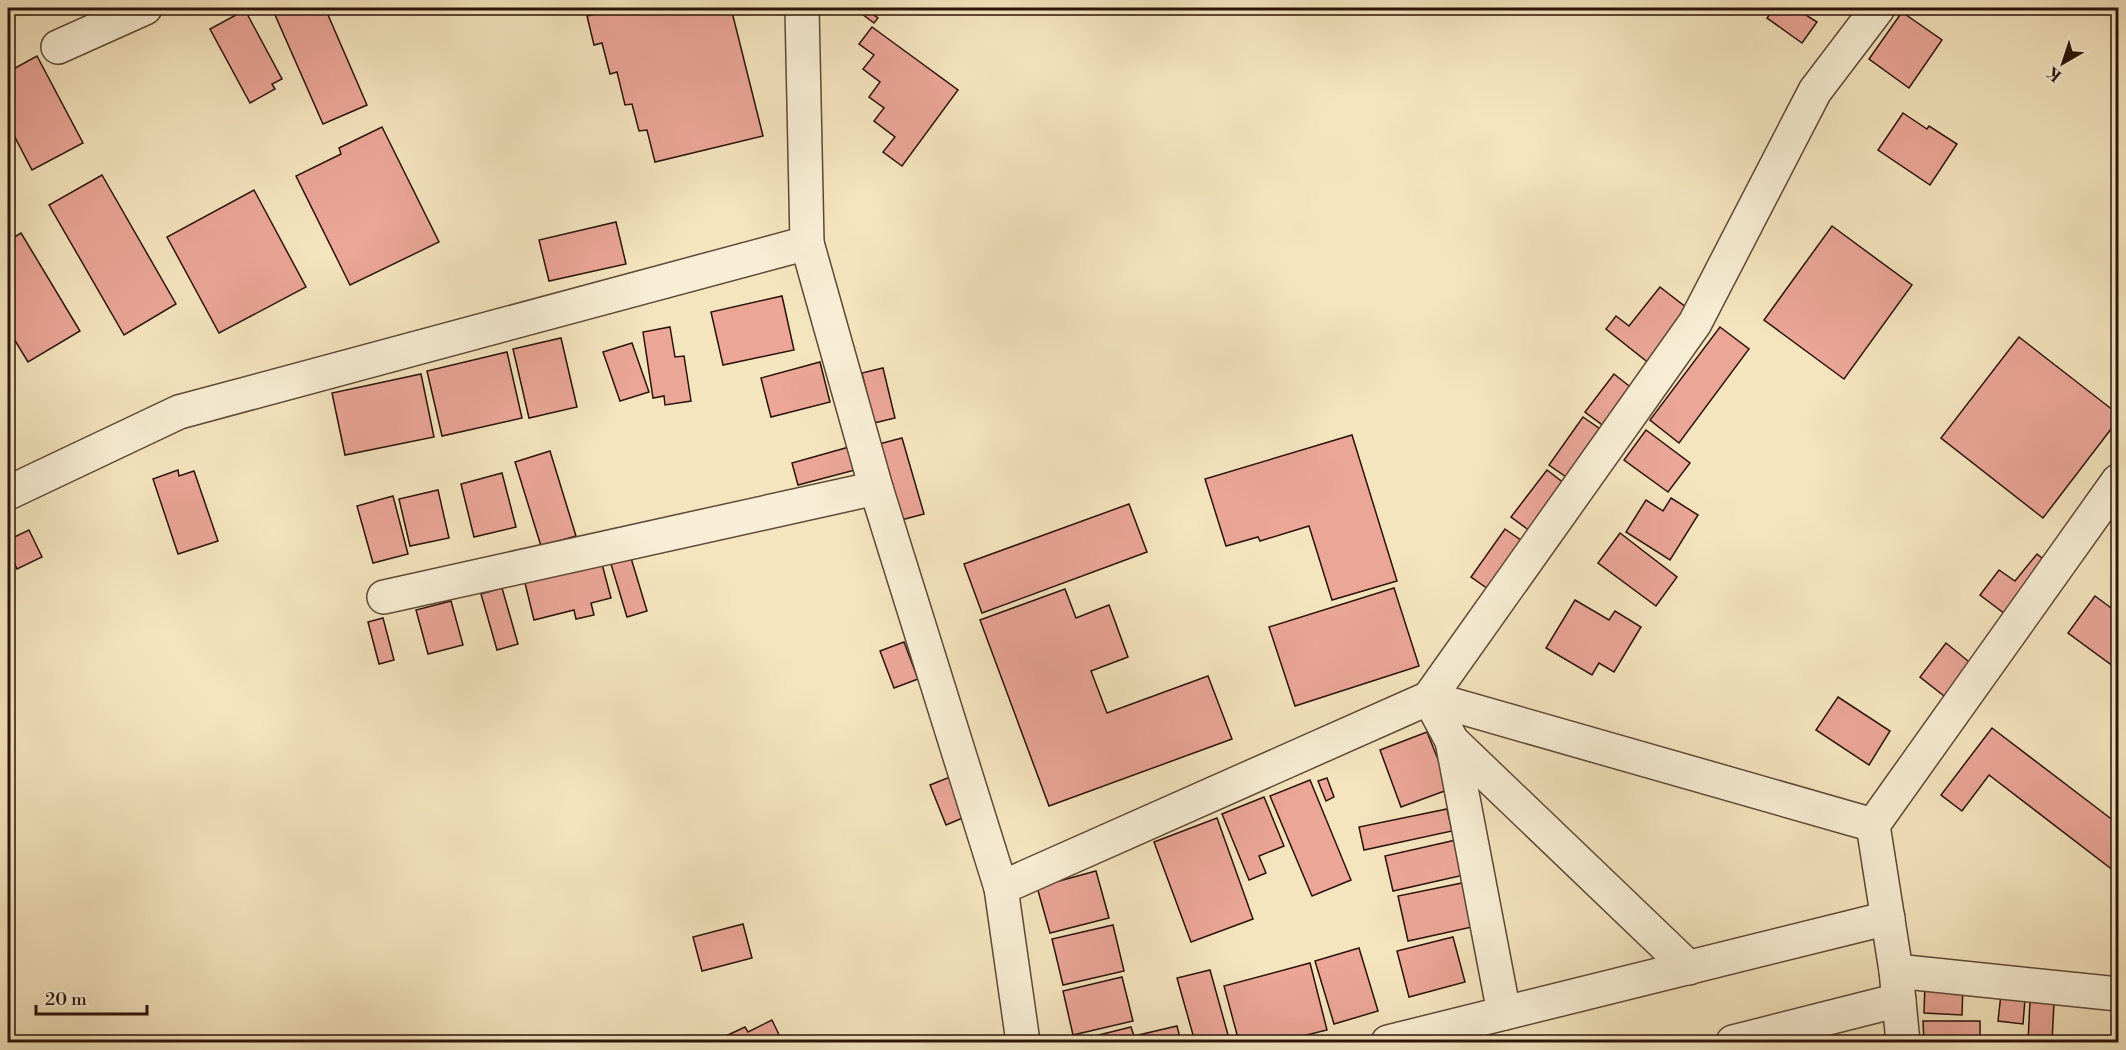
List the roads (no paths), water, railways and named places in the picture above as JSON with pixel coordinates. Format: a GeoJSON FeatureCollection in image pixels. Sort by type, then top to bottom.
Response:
{"type":"FeatureCollection","features":[{"type":"Feature","properties":{"kind":"street"},"geometry":{"type":"LineString","coordinates":[[58,47],[145,8]]}},
{"type":"Feature","properties":{"kind":"street"},"geometry":{"type":"LineString","coordinates":[[802,8],[807,243],[876,488],[1001,888],[1023,1042]]}},
{"type":"Feature","properties":{"kind":"street"},"geometry":{"type":"LineString","coordinates":[[1001,888],[1429,698],[1695,322],[1815,91],[1878,8]]}},
{"type":"Feature","properties":{"kind":"street"},"geometry":{"type":"LineString","coordinates":[[8,493],[179,412],[807,243]]}},
{"type":"Feature","properties":{"kind":"street"},"geometry":{"type":"LineString","coordinates":[[1903,1042],[1888,918],[1873,825],[2118,481]]}},
{"type":"Feature","properties":{"kind":"street"},"geometry":{"type":"LineString","coordinates":[[384,597],[876,488]]}},
{"type":"Feature","properties":{"kind":"street"},"geometry":{"type":"LineString","coordinates":[[1429,698],[1452,741],[1504,1013]]}},
{"type":"Feature","properties":{"kind":"street"},"geometry":{"type":"LineString","coordinates":[[1429,698],[1873,825]]}},
{"type":"Feature","properties":{"kind":"street"},"geometry":{"type":"LineString","coordinates":[[1452,741],[1689,968]]}},
{"type":"Feature","properties":{"kind":"street"},"geometry":{"type":"LineString","coordinates":[[1388,1042],[1888,918]]}},
{"type":"Feature","properties":{"kind":"street"},"geometry":{"type":"LineString","coordinates":[[1733,1042],[1897,986],[2118,993]]}}]}
